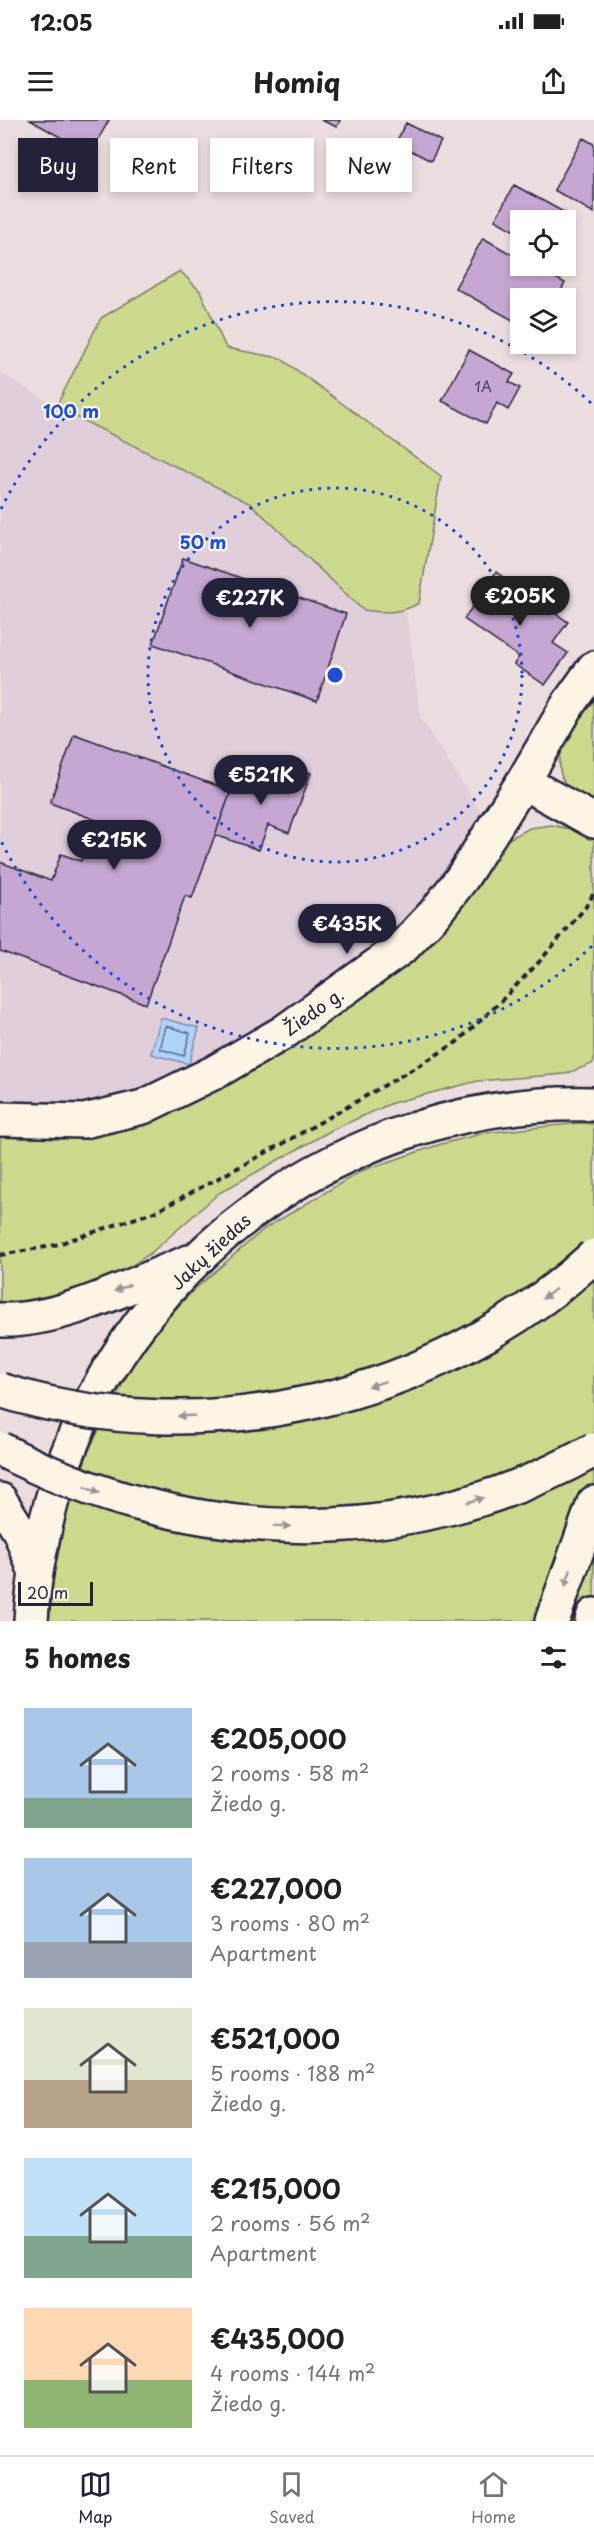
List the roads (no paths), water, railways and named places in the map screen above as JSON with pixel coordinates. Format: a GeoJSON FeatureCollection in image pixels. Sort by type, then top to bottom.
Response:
{"type":"FeatureCollection","features":[{"type":"Feature","properties":{"kind":"main road","name":"Žiedo g."},"geometry":{"type":"LineString","coordinates":[[0,1119],[84,1121],[143,1107],[215,1072],[284,1032],[404,946],[435,913],[462,879],[569,703],[594,668]]}},
{"type":"Feature","properties":{"kind":"main road"},"geometry":{"type":"LineString","coordinates":[[523,782],[594,821]]}},
{"type":"Feature","properties":{"kind":"main road"},"geometry":{"type":"LineString","coordinates":[[582,1103],[594,1077]]}},
{"type":"Feature","properties":{"kind":"main road","name":"Jakų žiedas"},"geometry":{"type":"LineString","coordinates":[[31,1621],[43,1532],[59,1476],[79,1425],[132,1334],[196,1259],[241,1220],[291,1185],[361,1148],[448,1119],[507,1108],[582,1103]]}},
{"type":"Feature","properties":{"kind":"main road"},"geometry":{"type":"LineString","coordinates":[[0,1390],[89,1410],[167,1416],[222,1415],[310,1403],[395,1378],[477,1341],[551,1293],[594,1256]]}},
{"type":"Feature","properties":{"kind":"main road"},"geometry":{"type":"LineString","coordinates":[[0,1320],[20,1321],[58,1313],[196,1259]]}},
{"type":"Feature","properties":{"kind":"main road"},"geometry":{"type":"LineString","coordinates":[[0,1449],[92,1490],[135,1504],[223,1522],[312,1527],[356,1524],[443,1509],[528,1482],[594,1450]]}},
{"type":"Feature","properties":{"kind":"main road"},"geometry":{"type":"LineString","coordinates":[[0,1500],[20,1532],[36,1573]]}},
{"type":"Feature","properties":{"kind":"main road"},"geometry":{"type":"LineString","coordinates":[[552,1621],[594,1503]]}},
{"type":"Feature","properties":{"kind":"main road"},"geometry":{"type":"LineString","coordinates":[[592,1621],[594,1615]]}},
{"type":"Feature","properties":{"kind":"water"},"geometry":{"type":"Polygon","coordinates":[[[161,1018],[199,1028],[189,1064],[151,1054],[161,1018]]]}}]}
